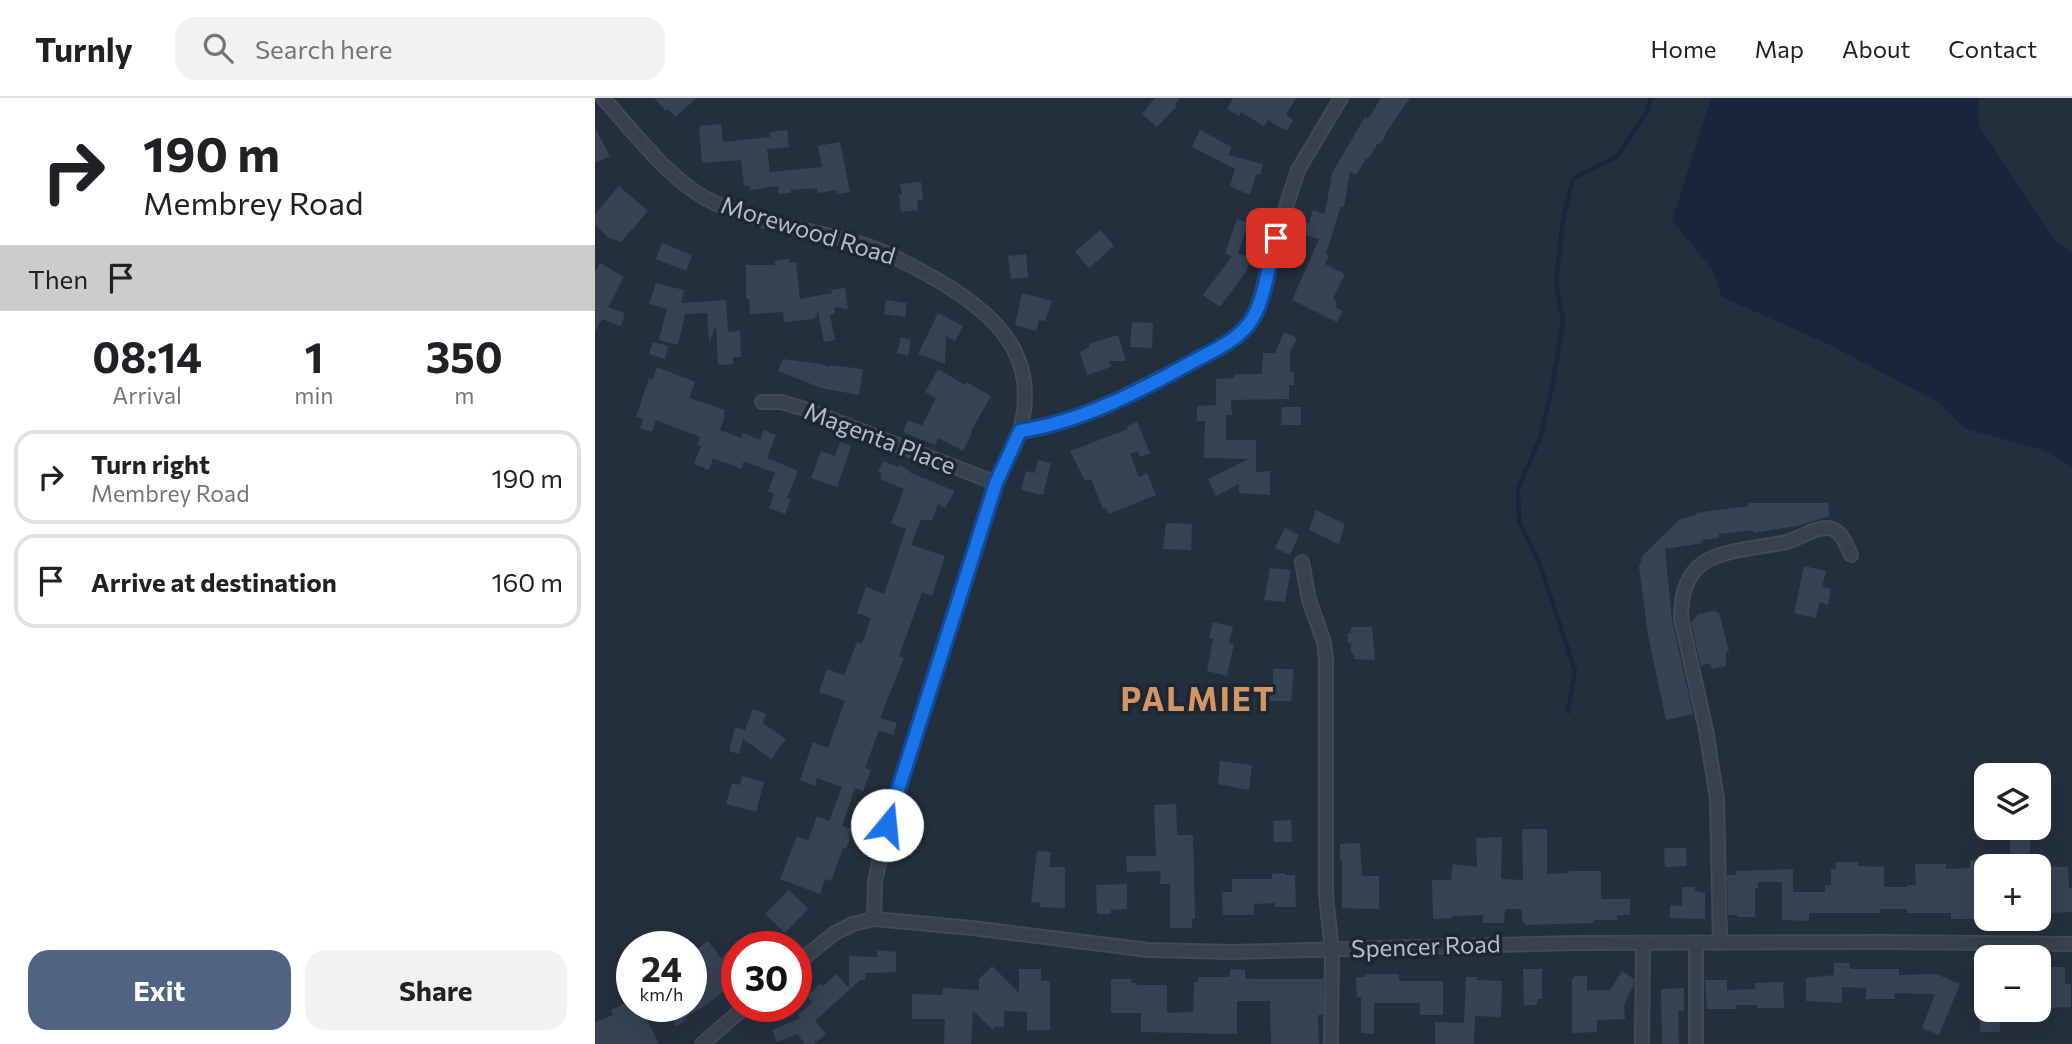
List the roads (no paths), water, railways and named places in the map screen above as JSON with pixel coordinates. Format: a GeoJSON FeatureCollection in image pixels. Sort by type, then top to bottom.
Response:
{"type":"FeatureCollection","features":[{"type":"Feature","properties":{"kind":"street","name":"Morewood Road"},"geometry":{"type":"LineString","coordinates":[[603,98],[674,175],[706,198],[752,216],[869,247],[909,263],[959,293],[990,316],[1007,336],[1020,363],[1025,383],[1020,431],[996,483],[887,825],[875,882],[874,919]]}},
{"type":"Feature","properties":{"kind":"street"},"geometry":{"type":"LineString","coordinates":[[1020,431],[1068,420],[1121,398],[1227,344],[1247,326],[1261,297],[1270,256],[1298,170],[1341,98]]}},
{"type":"Feature","properties":{"kind":"street","name":"Magenta Place"},"geometry":{"type":"LineString","coordinates":[[762,402],[781,402],[802,408],[996,483]]}},
{"type":"Feature","properties":{"kind":"street"},"geometry":{"type":"LineString","coordinates":[[1720,943],[1717,799],[1706,730],[1681,618],[1684,590],[1696,567],[1709,559],[1728,552],[1785,542],[1821,528],[1832,529],[1843,537],[1851,555]]}},
{"type":"Feature","properties":{"kind":"street"},"geometry":{"type":"LineString","coordinates":[[1302,562],[1309,600],[1327,659],[1326,895],[1332,951],[1331,1044]]}},
{"type":"Feature","properties":{"kind":"street","name":"Spencer Road"},"geometry":{"type":"LineString","coordinates":[[812,951],[835,933],[853,924],[874,919],[1149,950],[1232,952],[1643,943],[2072,944]]}},
{"type":"Feature","properties":{"kind":"street"},"geometry":{"type":"LineString","coordinates":[[1642,1044],[1643,943]]}},
{"type":"Feature","properties":{"kind":"street"},"geometry":{"type":"LineString","coordinates":[[1696,944],[1696,1044]]}},
{"type":"Feature","properties":{"kind":"street"},"geometry":{"type":"LineString","coordinates":[[702,1044],[727,1022]]}},
{"type":"Feature","properties":{"kind":"water"},"geometry":{"type":"Polygon","coordinates":[[[1714,98],[1979,98],[1979,125],[2053,238],[2072,253],[2072,467],[2043,450],[1966,429],[1936,401],[1828,344],[1722,297],[1712,270],[1672,220],[1710,102],[1714,98]]]}},
{"type":"Feature","properties":{"kind":"waterway"},"geometry":{"type":"LineString","coordinates":[[1568,712],[1575,671],[1539,562],[1519,521],[1518,489],[1541,436],[1553,383],[1563,321],[1556,282],[1563,220],[1573,179],[1617,156],[1646,113],[1651,98]]}},
{"type":"Feature","properties":{"kind":"district","name":"PALMIET"},"geometry":{"type":"Point","coordinates":[1198,700]}}]}
